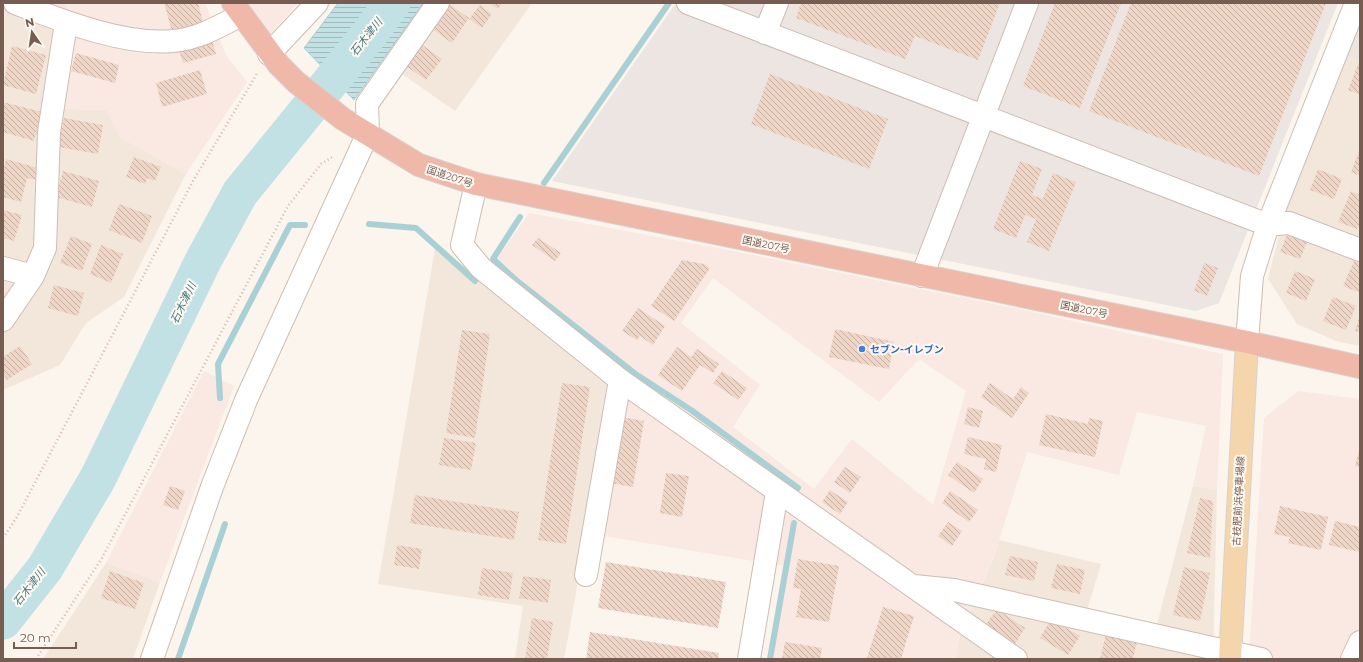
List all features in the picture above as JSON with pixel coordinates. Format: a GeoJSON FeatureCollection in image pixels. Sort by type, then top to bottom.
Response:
{"type":"FeatureCollection","features":[{"type":"Feature","properties":{"kind":"highway","name":"国道207号"},"geometry":{"type":"LineString","coordinates":[[237,9],[274,59],[296,82],[343,119],[419,165],[476,184],[1247,342],[1360,367]]}},
{"type":"Feature","properties":{"kind":"main road","name":"古枝肥前浜停車場線"},"geometry":{"type":"LineString","coordinates":[[1230,655],[1247,342]]}},
{"type":"Feature","properties":{"kind":"street"},"geometry":{"type":"LineString","coordinates":[[14,3],[66,23],[141,42],[174,41],[211,31],[237,9]]}},
{"type":"Feature","properties":{"kind":"street"},"geometry":{"type":"LineString","coordinates":[[274,59],[317,3]]}},
{"type":"Feature","properties":{"kind":"street"},"geometry":{"type":"LineString","coordinates":[[152,659],[212,488],[246,400],[368,133],[367,104],[438,3]]}},
{"type":"Feature","properties":{"kind":"street"},"geometry":{"type":"LineString","coordinates":[[688,3],[1268,225],[1289,222],[1360,250]]}},
{"type":"Feature","properties":{"kind":"street"},"geometry":{"type":"LineString","coordinates":[[765,33],[777,3]]}},
{"type":"Feature","properties":{"kind":"street"},"geometry":{"type":"LineString","coordinates":[[922,276],[1027,3]]}},
{"type":"Feature","properties":{"kind":"street"},"geometry":{"type":"LineString","coordinates":[[1247,342],[1252,276],[1268,225],[1356,3]]}},
{"type":"Feature","properties":{"kind":"street"},"geometry":{"type":"LineString","coordinates":[[3,320],[33,276],[45,248],[49,132],[66,23]]}},
{"type":"Feature","properties":{"kind":"street"},"geometry":{"type":"LineString","coordinates":[[476,184],[462,245],[481,268],[620,380],[1016,659]]}},
{"type":"Feature","properties":{"kind":"street"},"geometry":{"type":"LineString","coordinates":[[3,268],[33,276]]}},
{"type":"Feature","properties":{"kind":"street"},"geometry":{"type":"LineString","coordinates":[[586,575],[620,380]]}},
{"type":"Feature","properties":{"kind":"street"},"geometry":{"type":"LineString","coordinates":[[749,659],[777,492]]}},
{"type":"Feature","properties":{"kind":"street"},"geometry":{"type":"LineString","coordinates":[[913,586],[954,590],[1230,655],[1261,659]]}},
{"type":"Feature","properties":{"kind":"street"},"geometry":{"type":"LineString","coordinates":[[1352,659],[1360,642]]}},
{"type":"Feature","properties":{"kind":"path"},"geometry":{"type":"LineString","coordinates":[[3,538],[17,517],[193,181],[274,59]]}},
{"type":"Feature","properties":{"kind":"path"},"geometry":{"type":"LineString","coordinates":[[36,659],[102,558],[288,206],[321,164],[334,155]]}},
{"type":"Feature","properties":{"kind":"shaded area"},"geometry":{"type":"Polygon","coordinates":[[[3,3],[67,3],[45,108],[106,110],[120,137],[186,174],[124,297],[86,323],[60,365],[3,390],[3,3]]]}},
{"type":"Feature","properties":{"kind":"shaded area"},"geometry":{"type":"Polygon","coordinates":[[[67,3],[205,3],[226,55],[247,82],[186,174],[120,137],[106,110],[45,108],[67,3]]]}},
{"type":"Feature","properties":{"kind":"shaded area"},"geometry":{"type":"Polygon","coordinates":[[[244,3],[298,3],[269,36],[244,3]]]}},
{"type":"Feature","properties":{"kind":"shaded area"},"geometry":{"type":"Polygon","coordinates":[[[442,3],[532,3],[455,111],[395,69],[442,3]]]}},
{"type":"Feature","properties":{"kind":"shaded area"},"geometry":{"type":"Polygon","coordinates":[[[676,3],[1338,3],[1219,303],[1196,311],[552,181],[676,3]]]}},
{"type":"Feature","properties":{"kind":"shaded area"},"geometry":{"type":"Polygon","coordinates":[[[1360,24],[1360,61],[1347,56],[1360,24]]]}},
{"type":"Feature","properties":{"kind":"shaded area"},"geometry":{"type":"Polygon","coordinates":[[[1347,56],[1360,61],[1360,346],[1336,341],[1297,324],[1268,279],[1285,211],[1347,56]]]}},
{"type":"Feature","properties":{"kind":"shaded area"},"geometry":{"type":"Polygon","coordinates":[[[529,213],[728,250],[1014,308],[1223,354],[1217,490],[1193,486],[1206,426],[1137,412],[1119,475],[1027,452],[994,556],[960,635],[955,659],[767,659],[783,566],[586,533],[614,383],[481,282],[529,213]],[[713,278],[681,323],[760,385],[733,427],[814,489],[852,439],[933,505],[966,391],[919,359],[879,402],[713,278]]]}},
{"type":"Feature","properties":{"kind":"shaded area"},"geometry":{"type":"Polygon","coordinates":[[[436,243],[481,282],[614,383],[564,659],[515,659],[523,606],[378,584],[436,243]]]}},
{"type":"Feature","properties":{"kind":"shaded area"},"geometry":{"type":"Polygon","coordinates":[[[204,371],[234,386],[160,582],[106,563],[204,371]]]}},
{"type":"Feature","properties":{"kind":"shaded area"},"geometry":{"type":"Polygon","coordinates":[[[1298,391],[1360,399],[1360,659],[1249,659],[1264,418],[1298,391]]]}},
{"type":"Feature","properties":{"kind":"shaded area"},"geometry":{"type":"Polygon","coordinates":[[[1193,486],[1217,490],[1213,659],[955,659],[960,635],[994,557],[999,540],[1101,564],[1085,617],[1155,632],[1193,486]]]}},
{"type":"Feature","properties":{"kind":"shaded area"},"geometry":{"type":"Polygon","coordinates":[[[106,563],[160,582],[133,659],[43,659],[106,563]]]}},
{"type":"Feature","properties":{"kind":"water"},"geometry":{"type":"Polygon","coordinates":[[[338,3],[423,3],[354,100],[304,48],[338,3]]]}},
{"type":"Feature","properties":{"kind":"building"},"geometry":{"type":"Polygon","coordinates":[[[164,3],[198,3],[203,22],[172,31],[164,3]]]}},
{"type":"Feature","properties":{"kind":"building"},"geometry":{"type":"Polygon","coordinates":[[[490,3],[502,3],[498,9],[490,3]]]}},
{"type":"Feature","properties":{"kind":"building"},"geometry":{"type":"Polygon","coordinates":[[[801,3],[1000,3],[978,60],[915,36],[905,59],[796,18],[801,3]]]}},
{"type":"Feature","properties":{"kind":"building"},"geometry":{"type":"Polygon","coordinates":[[[1055,3],[1121,3],[1080,108],[1023,86],[1055,3]]]}},
{"type":"Feature","properties":{"kind":"building"},"geometry":{"type":"Polygon","coordinates":[[[1131,3],[1326,3],[1259,176],[1089,111],[1131,3]]]}},
{"type":"Feature","properties":{"kind":"building"},"geometry":{"type":"Polygon","coordinates":[[[449,4],[469,18],[452,43],[431,28],[449,4]]]}},
{"type":"Feature","properties":{"kind":"building"},"geometry":{"type":"Polygon","coordinates":[[[480,5],[492,14],[482,28],[469,19],[480,5]]]}},
{"type":"Feature","properties":{"kind":"building"},"geometry":{"type":"Polygon","coordinates":[[[212,41],[216,54],[183,63],[179,50],[212,41]]]}},
{"type":"Feature","properties":{"kind":"building"},"geometry":{"type":"Polygon","coordinates":[[[421,44],[442,59],[426,80],[406,66],[421,44]]]}},
{"type":"Feature","properties":{"kind":"building"},"geometry":{"type":"Polygon","coordinates":[[[12,46],[46,55],[36,94],[3,85],[12,46]]]}},
{"type":"Feature","properties":{"kind":"building"},"geometry":{"type":"Polygon","coordinates":[[[76,53],[119,65],[115,83],[71,71],[76,53]]]}},
{"type":"Feature","properties":{"kind":"building"},"geometry":{"type":"Polygon","coordinates":[[[1358,64],[1360,65],[1360,95],[1348,90],[1358,64]]]}},
{"type":"Feature","properties":{"kind":"building"},"geometry":{"type":"Polygon","coordinates":[[[200,70],[207,94],[162,107],[156,83],[200,70]]]}},
{"type":"Feature","properties":{"kind":"building"},"geometry":{"type":"Polygon","coordinates":[[[770,74],[888,119],[869,169],[751,124],[770,74]]]}},
{"type":"Feature","properties":{"kind":"building"},"geometry":{"type":"Polygon","coordinates":[[[3,102],[42,112],[34,141],[3,132],[3,102]]]}},
{"type":"Feature","properties":{"kind":"building"},"geometry":{"type":"Polygon","coordinates":[[[64,118],[103,125],[98,154],[58,147],[64,118]]]}},
{"type":"Feature","properties":{"kind":"building"},"geometry":{"type":"Polygon","coordinates":[[[1360,149],[1360,176],[1351,172],[1360,149]]]}},
{"type":"Feature","properties":{"kind":"building"},"geometry":{"type":"Polygon","coordinates":[[[134,157],[161,167],[155,181],[147,178],[145,184],[126,177],[134,157]]]}},
{"type":"Feature","properties":{"kind":"building"},"geometry":{"type":"Polygon","coordinates":[[[6,159],[38,168],[35,180],[27,178],[21,202],[3,197],[3,172],[6,159]]]}},
{"type":"Feature","properties":{"kind":"building"},"geometry":{"type":"Polygon","coordinates":[[[1020,161],[1042,169],[1032,195],[1043,199],[1053,173],[1076,182],[1049,251],[1027,242],[1036,219],[1025,215],[1016,238],[993,229],[1020,161]]]}},
{"type":"Feature","properties":{"kind":"building"},"geometry":{"type":"Polygon","coordinates":[[[1318,169],[1342,179],[1334,199],[1310,190],[1318,169]]]}},
{"type":"Feature","properties":{"kind":"building"},"geometry":{"type":"Polygon","coordinates":[[[63,171],[99,181],[92,207],[56,197],[63,171]]]}},
{"type":"Feature","properties":{"kind":"building"},"geometry":{"type":"Polygon","coordinates":[[[1351,191],[1360,195],[1360,223],[1357,229],[1338,222],[1351,191]]]}},
{"type":"Feature","properties":{"kind":"building"},"geometry":{"type":"Polygon","coordinates":[[[119,204],[152,216],[142,243],[109,230],[119,204]]]}},
{"type":"Feature","properties":{"kind":"building"},"geometry":{"type":"Polygon","coordinates":[[[3,210],[22,215],[14,241],[3,238],[3,210]]]}},
{"type":"Feature","properties":{"kind":"building"},"geometry":{"type":"Polygon","coordinates":[[[1288,232],[1308,240],[1300,259],[1280,252],[1288,232]]]}},
{"type":"Feature","properties":{"kind":"building"},"geometry":{"type":"Polygon","coordinates":[[[71,236],[92,244],[82,271],[60,263],[71,236]]]}},
{"type":"Feature","properties":{"kind":"building"},"geometry":{"type":"Polygon","coordinates":[[[538,238],[561,253],[555,261],[532,245],[538,238]]]}},
{"type":"Feature","properties":{"kind":"building"},"geometry":{"type":"Polygon","coordinates":[[[101,245],[123,254],[111,283],[90,274],[101,245]]]}},
{"type":"Feature","properties":{"kind":"building"},"geometry":{"type":"Polygon","coordinates":[[[682,260],[704,264],[710,268],[674,321],[651,306],[682,260]]]}},
{"type":"Feature","properties":{"kind":"building"},"geometry":{"type":"Polygon","coordinates":[[[1354,261],[1360,263],[1360,293],[1343,286],[1354,261]]]}},
{"type":"Feature","properties":{"kind":"building"},"geometry":{"type":"Polygon","coordinates":[[[1204,263],[1218,268],[1207,296],[1194,291],[1204,263]]]}},
{"type":"Feature","properties":{"kind":"building"},"geometry":{"type":"Polygon","coordinates":[[[1295,271],[1315,279],[1306,301],[1286,293],[1295,271]]]}},
{"type":"Feature","properties":{"kind":"building"},"geometry":{"type":"Polygon","coordinates":[[[54,285],[84,293],[78,316],[48,308],[54,285]]]}},
{"type":"Feature","properties":{"kind":"building"},"geometry":{"type":"Polygon","coordinates":[[[1333,297],[1356,306],[1346,330],[1323,321],[1333,297]]]}},
{"type":"Feature","properties":{"kind":"building"},"geometry":{"type":"Polygon","coordinates":[[[638,308],[665,326],[653,345],[640,336],[637,340],[622,331],[638,308]]]}},
{"type":"Feature","properties":{"kind":"building"},"geometry":{"type":"Polygon","coordinates":[[[1360,315],[1360,332],[1355,331],[1360,315]]]}},
{"type":"Feature","properties":{"kind":"building","name":"セブン-イレブン"},"geometry":{"type":"Polygon","coordinates":[[[835,329],[894,342],[889,369],[829,357],[835,329]]]}},
{"type":"Feature","properties":{"kind":"building"},"geometry":{"type":"Polygon","coordinates":[[[462,330],[490,334],[475,438],[446,433],[462,330]]]}},
{"type":"Feature","properties":{"kind":"building"},"geometry":{"type":"Polygon","coordinates":[[[20,346],[32,364],[7,380],[3,374],[3,357],[20,346]]]}},
{"type":"Feature","properties":{"kind":"building"},"geometry":{"type":"Polygon","coordinates":[[[677,347],[691,357],[697,349],[719,364],[713,373],[700,365],[682,391],[658,375],[677,347]]]}},
{"type":"Feature","properties":{"kind":"building"},"geometry":{"type":"Polygon","coordinates":[[[722,371],[747,388],[738,400],[713,383],[722,371]]]}},
{"type":"Feature","properties":{"kind":"building"},"geometry":{"type":"Polygon","coordinates":[[[562,383],[590,387],[566,544],[538,540],[562,383]]]}},
{"type":"Feature","properties":{"kind":"building"},"geometry":{"type":"Polygon","coordinates":[[[990,383],[1013,399],[1021,387],[1029,393],[1012,418],[981,397],[990,383]]]}},
{"type":"Feature","properties":{"kind":"building"},"geometry":{"type":"Polygon","coordinates":[[[968,407],[983,411],[979,428],[964,424],[968,407]]]}},
{"type":"Feature","properties":{"kind":"building"},"geometry":{"type":"Polygon","coordinates":[[[1046,414],[1088,424],[1089,418],[1103,421],[1095,457],[1039,445],[1046,414]]]}},
{"type":"Feature","properties":{"kind":"building"},"geometry":{"type":"Polygon","coordinates":[[[621,417],[644,421],[633,487],[610,483],[621,417]]]}},
{"type":"Feature","properties":{"kind":"building"},"geometry":{"type":"Polygon","coordinates":[[[968,437],[1002,445],[996,472],[984,469],[986,459],[964,454],[968,437]]]}},
{"type":"Feature","properties":{"kind":"building"},"geometry":{"type":"Polygon","coordinates":[[[444,438],[476,443],[471,470],[439,465],[444,438]]]}},
{"type":"Feature","properties":{"kind":"building"},"geometry":{"type":"Polygon","coordinates":[[[1360,447],[1360,467],[1355,466],[1360,447]]]}},
{"type":"Feature","properties":{"kind":"building"},"geometry":{"type":"Polygon","coordinates":[[[957,462],[983,479],[974,493],[948,475],[957,462]]]}},
{"type":"Feature","properties":{"kind":"building"},"geometry":{"type":"Polygon","coordinates":[[[845,467],[861,477],[850,493],[834,482],[845,467]]]}},
{"type":"Feature","properties":{"kind":"building"},"geometry":{"type":"Polygon","coordinates":[[[666,473],[689,476],[682,517],[660,513],[666,473]]]}},
{"type":"Feature","properties":{"kind":"building"},"geometry":{"type":"Polygon","coordinates":[[[170,486],[185,491],[178,510],[163,505],[170,486]]]}},
{"type":"Feature","properties":{"kind":"building"},"geometry":{"type":"Polygon","coordinates":[[[830,490],[848,502],[840,514],[822,502],[830,490]]]}},
{"type":"Feature","properties":{"kind":"building"},"geometry":{"type":"Polygon","coordinates":[[[950,491],[978,510],[969,522],[942,503],[950,491]]]}},
{"type":"Feature","properties":{"kind":"building"},"geometry":{"type":"Polygon","coordinates":[[[415,495],[519,512],[514,540],[410,523],[415,495]]]}},
{"type":"Feature","properties":{"kind":"building"},"geometry":{"type":"Polygon","coordinates":[[[1200,498],[1213,501],[1210,558],[1187,553],[1200,498]]]}},
{"type":"Feature","properties":{"kind":"building"},"geometry":{"type":"Polygon","coordinates":[[[1280,506],[1328,517],[1321,550],[1288,543],[1290,537],[1274,534],[1280,506]]]}},
{"type":"Feature","properties":{"kind":"building"},"geometry":{"type":"Polygon","coordinates":[[[1335,521],[1360,527],[1360,552],[1329,545],[1335,521]]]}},
{"type":"Feature","properties":{"kind":"building"},"geometry":{"type":"Polygon","coordinates":[[[948,522],[962,531],[952,546],[938,536],[948,522]]]}},
{"type":"Feature","properties":{"kind":"building"},"geometry":{"type":"Polygon","coordinates":[[[397,545],[422,549],[419,569],[394,565],[397,545]]]}},
{"type":"Feature","properties":{"kind":"building"},"geometry":{"type":"Polygon","coordinates":[[[1010,556],[1038,562],[1034,581],[1005,575],[1010,556]]]}},
{"type":"Feature","properties":{"kind":"building"},"geometry":{"type":"Polygon","coordinates":[[[798,559],[839,566],[829,622],[796,617],[801,589],[793,588],[798,559]]]}},
{"type":"Feature","properties":{"kind":"building"},"geometry":{"type":"Polygon","coordinates":[[[606,562],[726,582],[718,628],[598,608],[606,562]]]}},
{"type":"Feature","properties":{"kind":"building"},"geometry":{"type":"Polygon","coordinates":[[[1057,564],[1085,570],[1080,594],[1051,588],[1057,564]]]}},
{"type":"Feature","properties":{"kind":"building"},"geometry":{"type":"Polygon","coordinates":[[[1184,567],[1210,573],[1200,621],[1173,615],[1184,567]]]}},
{"type":"Feature","properties":{"kind":"building"},"geometry":{"type":"Polygon","coordinates":[[[482,568],[513,573],[509,600],[478,595],[482,568]]]}},
{"type":"Feature","properties":{"kind":"building"},"geometry":{"type":"Polygon","coordinates":[[[110,571],[144,583],[135,609],[101,598],[110,571]]]}},
{"type":"Feature","properties":{"kind":"building"},"geometry":{"type":"Polygon","coordinates":[[[523,576],[551,580],[548,603],[519,598],[523,576]]]}},
{"type":"Feature","properties":{"kind":"building"},"geometry":{"type":"Polygon","coordinates":[[[883,607],[914,616],[901,659],[867,658],[883,607]]]}},
{"type":"Feature","properties":{"kind":"building"},"geometry":{"type":"Polygon","coordinates":[[[997,609],[1025,628],[1015,644],[986,624],[997,609]]]}},
{"type":"Feature","properties":{"kind":"building"},"geometry":{"type":"Polygon","coordinates":[[[532,618],[553,622],[547,659],[525,659],[532,618]]]}},
{"type":"Feature","properties":{"kind":"building"},"geometry":{"type":"Polygon","coordinates":[[[1051,619],[1080,636],[1068,655],[1040,638],[1051,619]]]}},
{"type":"Feature","properties":{"kind":"building"},"geometry":{"type":"Polygon","coordinates":[[[590,632],[719,653],[718,659],[586,659],[590,632]]]}},
{"type":"Feature","properties":{"kind":"building"},"geometry":{"type":"Polygon","coordinates":[[[1106,634],[1137,642],[1133,659],[1100,659],[1106,634]]]}},
{"type":"Feature","properties":{"kind":"building"},"geometry":{"type":"Polygon","coordinates":[[[785,642],[822,648],[820,659],[782,659],[785,642]]]}},
{"type":"Feature","properties":{"kind":"waterway","name":"石木津川"},"geometry":{"type":"LineString","coordinates":[[3,621],[45,568],[98,478],[203,261],[240,193],[371,32],[392,3]]}},
{"type":"Feature","properties":{"kind":"waterway"},"geometry":{"type":"LineString","coordinates":[[544,183],[669,3]]}},
{"type":"Feature","properties":{"kind":"waterway"},"geometry":{"type":"LineString","coordinates":[[520,217],[493,259],[516,280],[637,375],[691,410],[798,488]]}},
{"type":"Feature","properties":{"kind":"waterway"},"geometry":{"type":"LineString","coordinates":[[369,224],[416,228],[475,281]]}},
{"type":"Feature","properties":{"kind":"waterway"},"geometry":{"type":"LineString","coordinates":[[220,398],[218,364],[290,225],[305,225]]}},
{"type":"Feature","properties":{"kind":"waterway"},"geometry":{"type":"LineString","coordinates":[[770,659],[794,523]]}},
{"type":"Feature","properties":{"kind":"waterway"},"geometry":{"type":"LineString","coordinates":[[178,659],[225,524]]}},
{"type":"Feature","properties":{"kind":"place","name":"セブン-イレブン"},"geometry":{"type":"Point","coordinates":[862,349]}}]}
